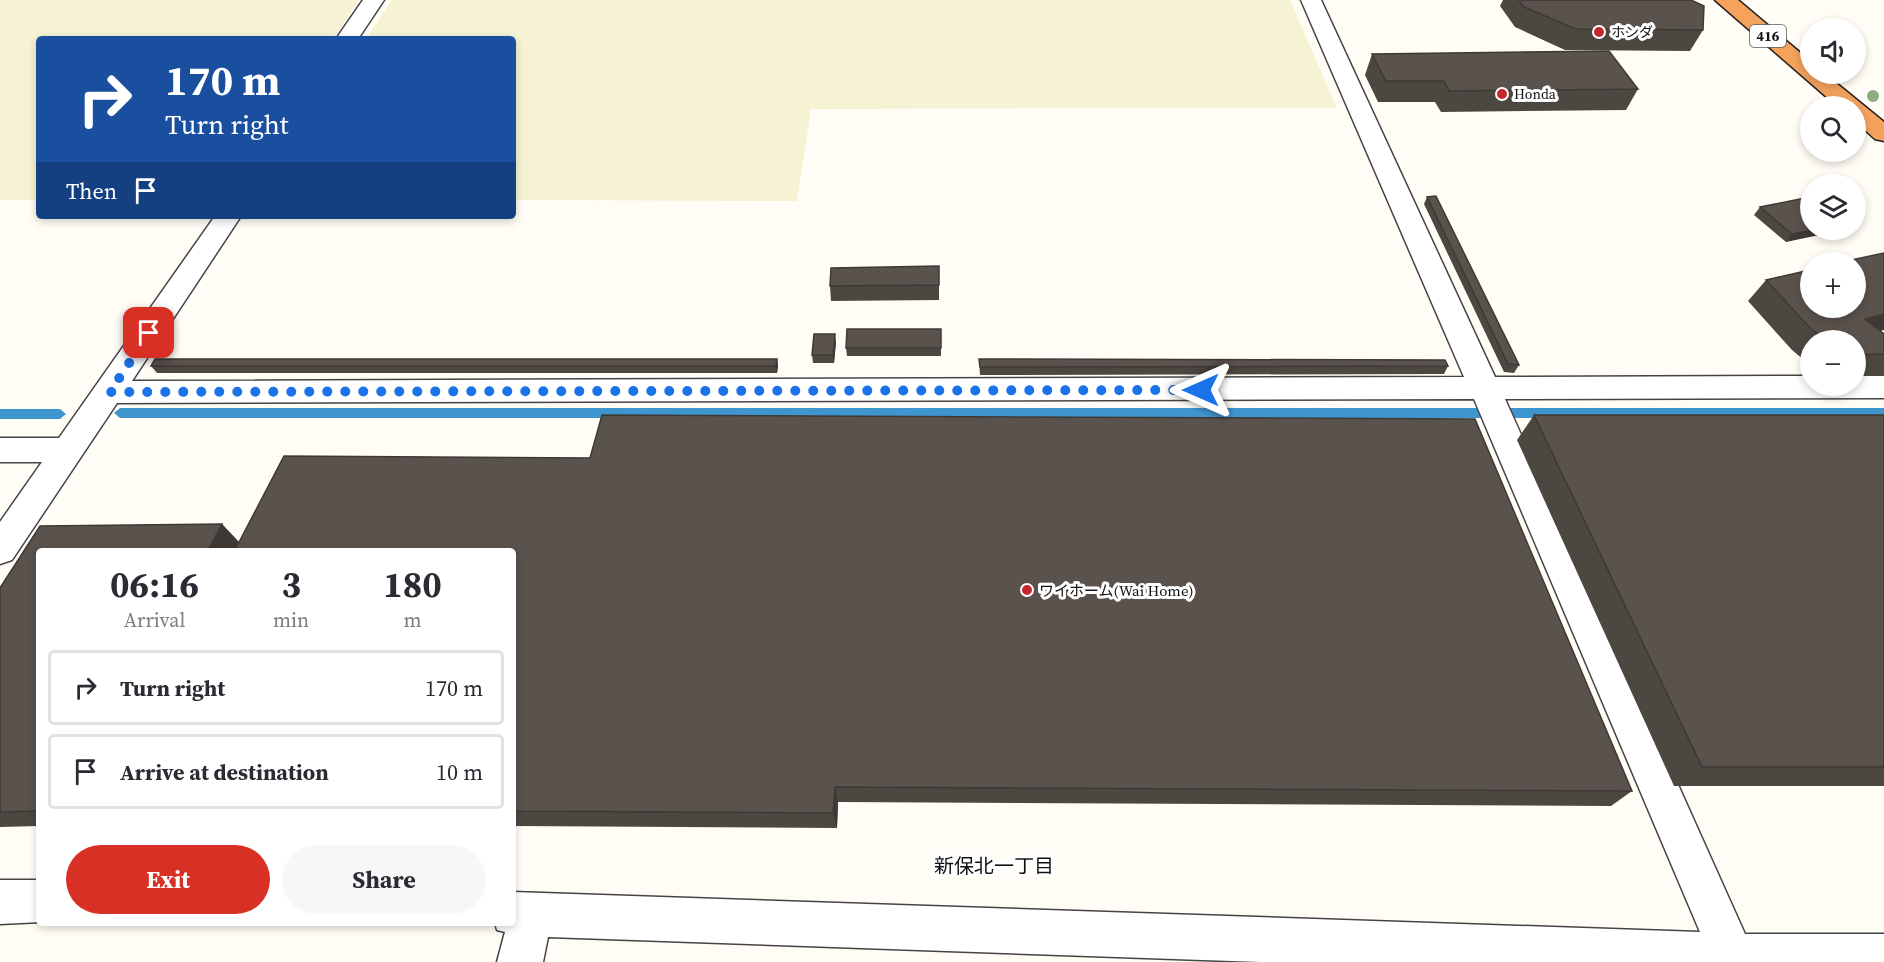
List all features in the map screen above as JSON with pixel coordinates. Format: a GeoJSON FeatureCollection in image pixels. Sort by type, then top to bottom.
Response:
{"type":"FeatureCollection","features":[{"type":"Feature","properties":{"kind":"highway","name":"416"},"geometry":{"type":"LineString","coordinates":[[1725,0],[1800,64]]}},
{"type":"Feature","properties":{"kind":"highway","name":"416"},"geometry":{"type":"LineString","coordinates":[[1824,84],[1839,96]]}},
{"type":"Feature","properties":{"kind":"highway"},"geometry":{"type":"LineString","coordinates":[[1866,119],[1884,134]]}},
{"type":"Feature","properties":{"kind":"street"},"geometry":{"type":"LineString","coordinates":[[349,36],[374,0]]}},
{"type":"Feature","properties":{"kind":"street"},"geometry":{"type":"LineString","coordinates":[[1311,0],[1485,389],[1733,959]]}},
{"type":"Feature","properties":{"kind":"street"},"geometry":{"type":"LineString","coordinates":[[0,550],[226,219]]}},
{"type":"Feature","properties":{"kind":"street"},"geometry":{"type":"LineString","coordinates":[[110,392],[1884,387]]}},
{"type":"Feature","properties":{"kind":"street"},"geometry":{"type":"LineString","coordinates":[[0,450],[68,450]]}},
{"type":"Feature","properties":{"kind":"street"},"geometry":{"type":"LineString","coordinates":[[0,902],[36,902]]}},
{"type":"Feature","properties":{"kind":"street"},"geometry":{"type":"LineString","coordinates":[[520,962],[522,914],[1733,959],[1884,956]]}},
{"type":"Feature","properties":{"kind":"shaded area"},"geometry":{"type":"Polygon","coordinates":[[[0,0],[359,0],[335,36],[36,36],[36,200],[0,200],[0,0]]]}},
{"type":"Feature","properties":{"kind":"shaded area"},"geometry":{"type":"Polygon","coordinates":[[[392,0],[1290,0],[1337,108],[811,109],[797,201],[516,200],[516,36],[368,36],[392,0]]]}},
{"type":"Feature","properties":{"kind":"building"},"geometry":{"type":"Polygon","coordinates":[[[1519,0],[1691,0],[1704,6],[1703,30],[1576,29],[1524,7],[1519,0]]]}},
{"type":"Feature","properties":{"kind":"building"},"geometry":{"type":"Polygon","coordinates":[[[1609,51],[1638,89],[1449,91],[1444,81],[1386,81],[1372,54],[1609,51]]]}},
{"type":"Feature","properties":{"kind":"building"},"geometry":{"type":"Polygon","coordinates":[[[1436,196],[1519,365],[1508,364],[1427,197],[1436,196]]]}},
{"type":"Feature","properties":{"kind":"building"},"geometry":{"type":"Polygon","coordinates":[[[1800,199],[1800,232],[1792,234],[1760,207],[1800,199]]]}},
{"type":"Feature","properties":{"kind":"building"},"geometry":{"type":"Polygon","coordinates":[[[1884,253],[1884,314],[1865,319],[1884,334],[1884,354],[1866,355],[1866,330],[1812,330],[1801,318],[1866,318],[1866,257],[1884,253]]]}},
{"type":"Feature","properties":{"kind":"building"},"geometry":{"type":"Polygon","coordinates":[[[939,266],[939,285],[830,286],[831,268],[939,266]]]}},
{"type":"Feature","properties":{"kind":"building"},"geometry":{"type":"Polygon","coordinates":[[[1800,272],[1800,317],[1766,280],[1800,272]]]}},
{"type":"Feature","properties":{"kind":"building"},"geometry":{"type":"Polygon","coordinates":[[[847,329],[941,329],[941,348],[846,348],[847,329]]]}},
{"type":"Feature","properties":{"kind":"building"},"geometry":{"type":"Polygon","coordinates":[[[814,334],[835,334],[833,355],[812,355],[814,334]]]}},
{"type":"Feature","properties":{"kind":"building"},"geometry":{"type":"Polygon","coordinates":[[[155,359],[777,359],[776,366],[151,366],[155,359]]]}},
{"type":"Feature","properties":{"kind":"building"},"geometry":{"type":"Polygon","coordinates":[[[979,359],[1445,360],[1448,366],[980,367],[979,359]]]}},
{"type":"Feature","properties":{"kind":"building"},"geometry":{"type":"Polygon","coordinates":[[[602,415],[1475,419],[1632,791],[835,787],[833,813],[516,811],[516,548],[236,548],[284,456],[590,458],[602,415]]]}},
{"type":"Feature","properties":{"kind":"building"},"geometry":{"type":"Polygon","coordinates":[[[1534,415],[1884,415],[1884,767],[1702,767],[1534,415]]]}},
{"type":"Feature","properties":{"kind":"building"},"geometry":{"type":"Polygon","coordinates":[[[222,524],[209,548],[36,548],[36,811],[0,812],[0,588],[40,526],[222,524]]]}},
{"type":"Feature","properties":{"kind":"waterway"},"geometry":{"type":"LineString","coordinates":[[120,413],[1884,413]]}},
{"type":"Feature","properties":{"kind":"waterway"},"geometry":{"type":"LineString","coordinates":[[0,414],[60,414]]}},
{"type":"Feature","properties":{"kind":"place","name":"ホンダ"},"geometry":{"type":"Point","coordinates":[1599,32]}},
{"type":"Feature","properties":{"kind":"place","name":"Honda"},"geometry":{"type":"Point","coordinates":[1502,94]}},
{"type":"Feature","properties":{"kind":"place","name":"ワイホーム(Wai Home)"},"geometry":{"type":"Point","coordinates":[1027,590]}},
{"type":"Feature","properties":{"kind":"district","name":"新保北一丁目"},"geometry":{"type":"Point","coordinates":[994,866]}},
{"type":"Feature","properties":{"kind":"route"},"geometry":{"type":"LineString","coordinates":[[149,333],[110,392],[1201,390]]}}]}
